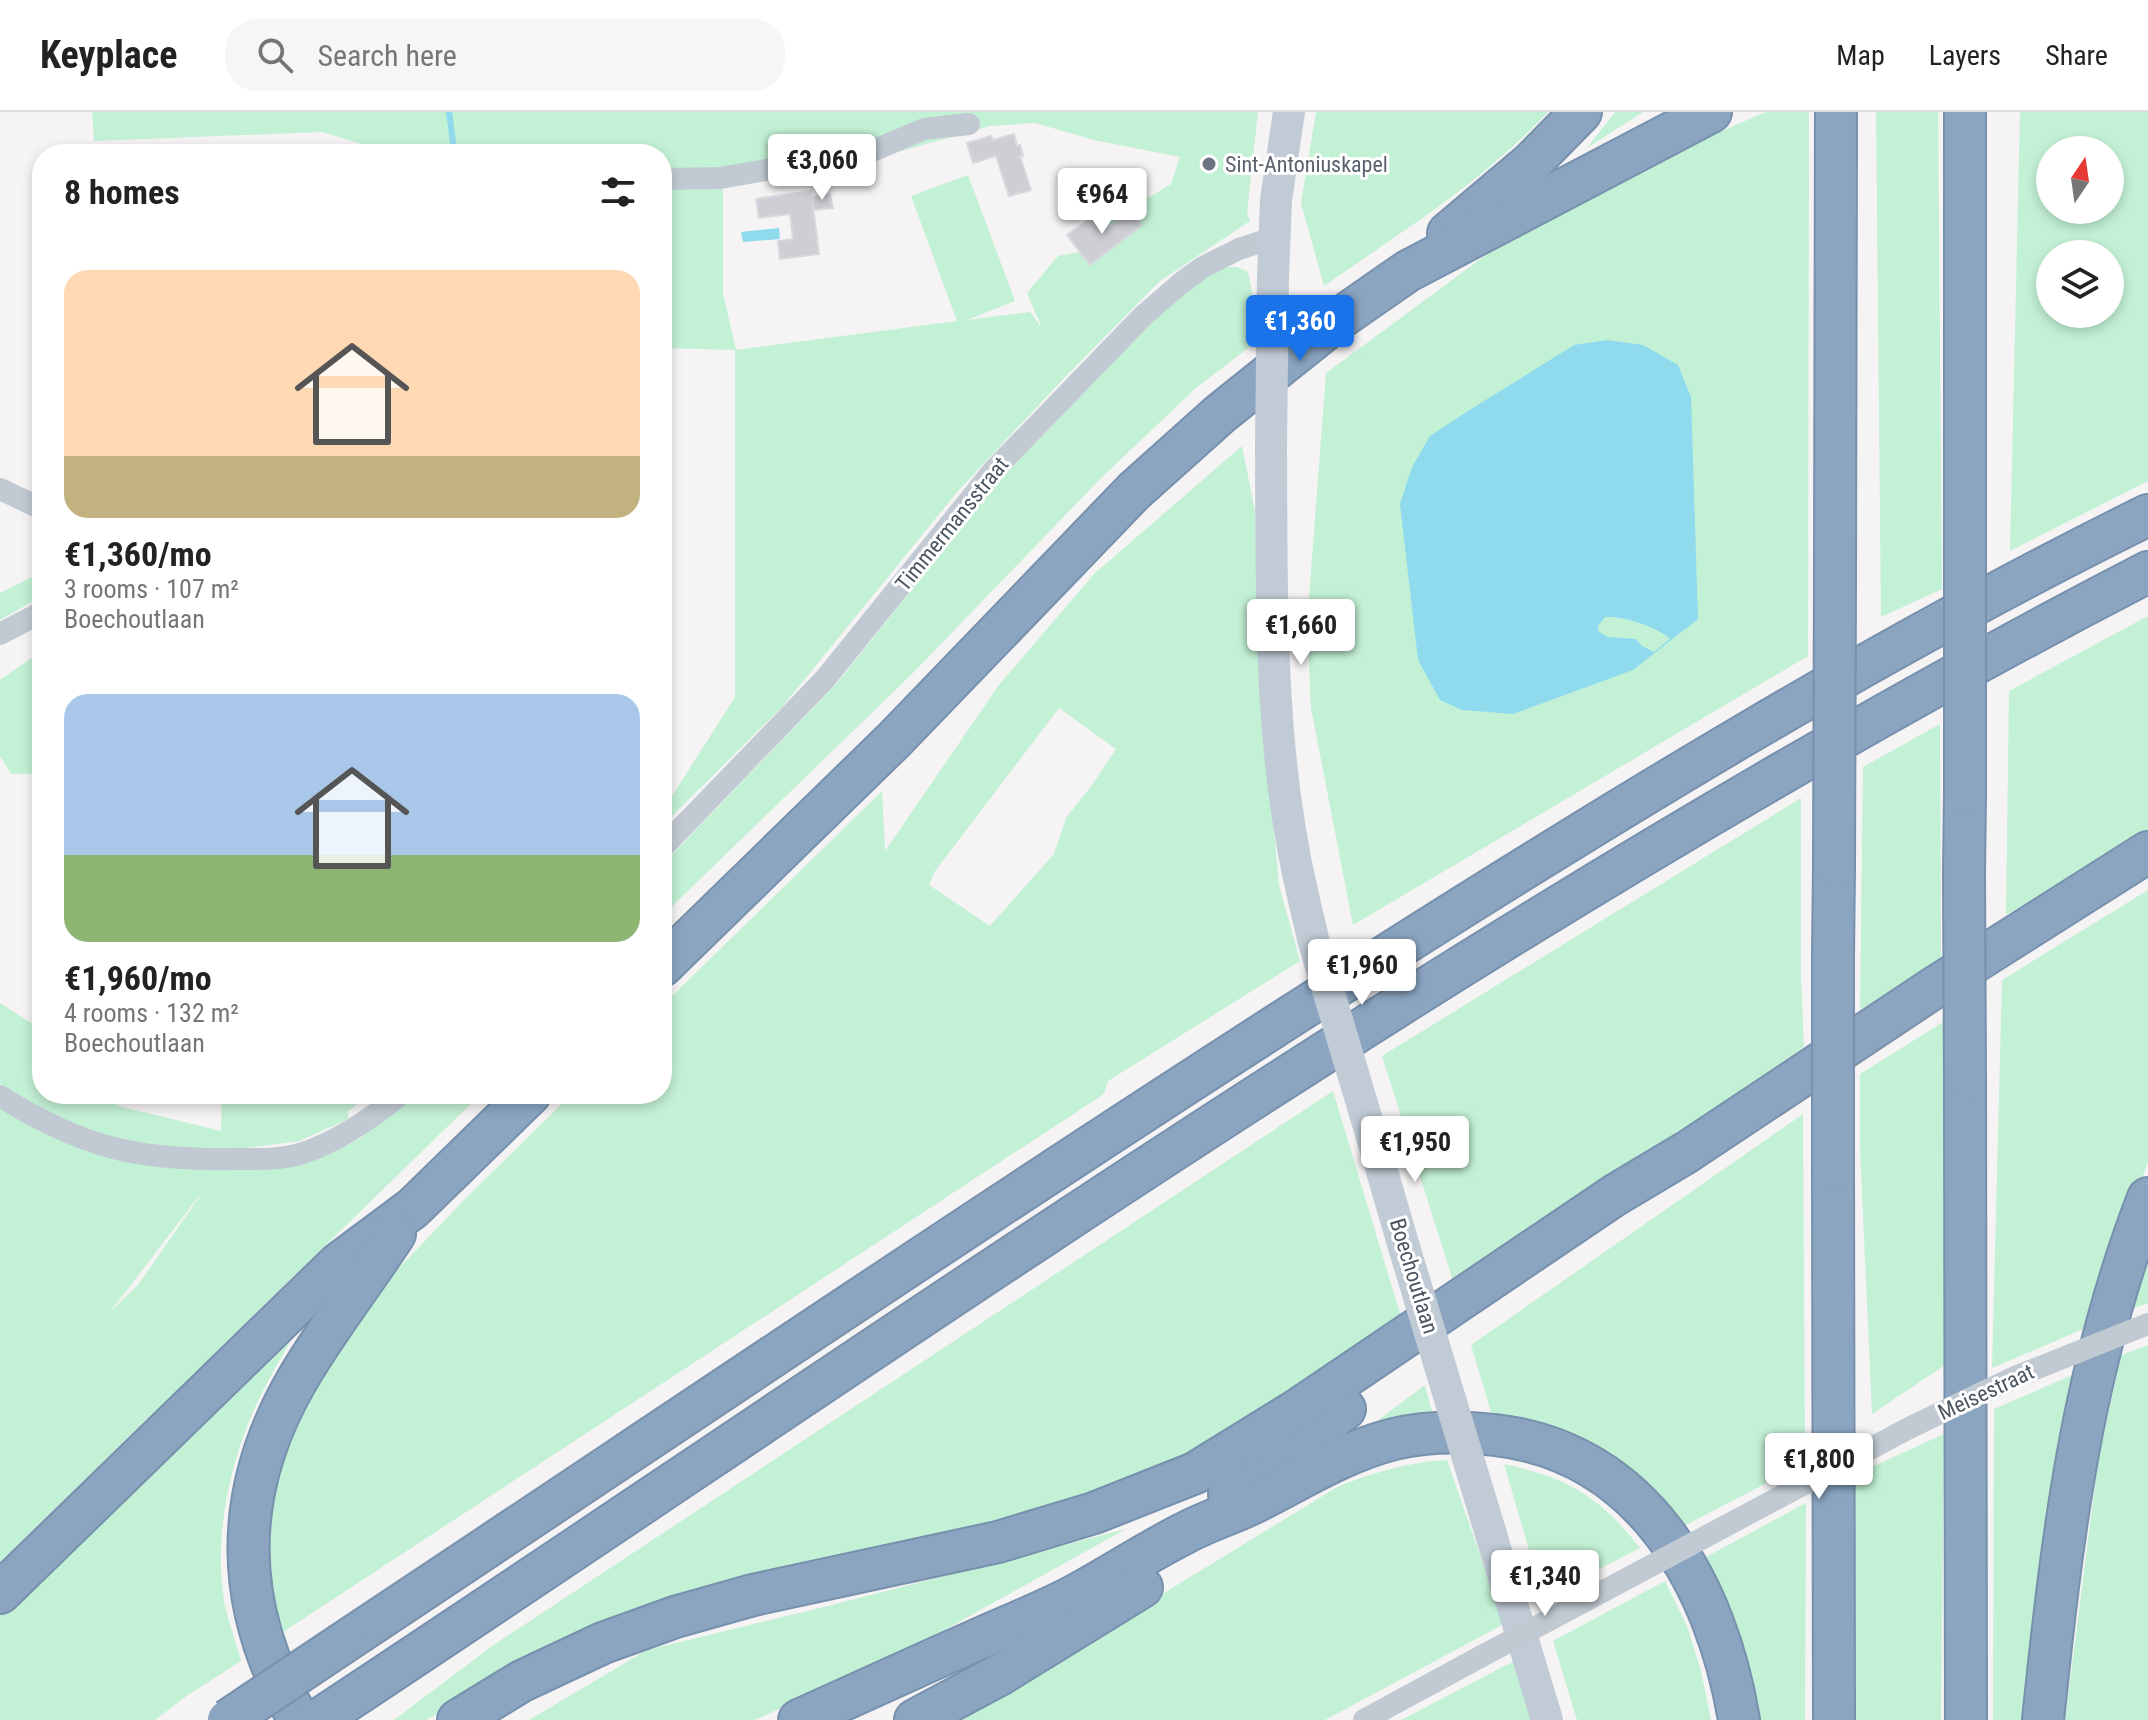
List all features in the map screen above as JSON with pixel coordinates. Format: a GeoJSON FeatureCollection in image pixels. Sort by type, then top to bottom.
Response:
{"type":"FeatureCollection","features":[{"type":"Feature","properties":{"kind":"highway"},"geometry":{"type":"LineString","coordinates":[[1408,271],[1466,216],[1532,162],[1581,112]]}},
{"type":"Feature","properties":{"kind":"highway"},"geometry":{"type":"LineString","coordinates":[[672,956],[894,740],[1134,491],[1220,414],[1336,321],[1408,271],[1711,112]]}},
{"type":"Feature","properties":{"kind":"highway"},"geometry":{"type":"LineString","coordinates":[[1834,1720],[1836,112]]}},
{"type":"Feature","properties":{"kind":"highway"},"geometry":{"type":"LineString","coordinates":[[1965,112],[1966,1720]]}},
{"type":"Feature","properties":{"kind":"highway"},"geometry":{"type":"LineString","coordinates":[[228,1720],[1137,1116],[1607,816],[1783,712],[2073,552],[2148,515]]}},
{"type":"Feature","properties":{"kind":"highway"},"geometry":{"type":"LineString","coordinates":[[318,1720],[1413,996],[1584,889],[1788,768],[2148,572]]}},
{"type":"Feature","properties":{"kind":"highway"},"geometry":{"type":"LineString","coordinates":[[458,1720],[536,1674],[603,1643],[675,1617],[753,1595],[998,1542],[1094,1513],[1195,1473],[1297,1410],[1615,1195],[1687,1152],[1908,1004],[2148,852]]}},
{"type":"Feature","properties":{"kind":"highway"},"geometry":{"type":"LineString","coordinates":[[0,1593],[338,1264],[413,1208],[520,1104]]}},
{"type":"Feature","properties":{"kind":"highway"},"geometry":{"type":"LineString","coordinates":[[1186,1532],[1238,1486],[1624,1210],[1687,1152]]}},
{"type":"Feature","properties":{"kind":"highway"},"geometry":{"type":"LineString","coordinates":[[2043,1720],[2075,1455],[2103,1333],[2127,1252],[2148,1198]]}},
{"type":"Feature","properties":{"kind":"highway"},"geometry":{"type":"LineString","coordinates":[[299,1720],[259,1634],[248,1577],[249,1526],[256,1480],[272,1429],[297,1381],[413,1208]]}},
{"type":"Feature","properties":{"kind":"highway"},"geometry":{"type":"LineString","coordinates":[[799,1720],[1071,1598],[1186,1532],[1265,1498],[1352,1452],[1395,1439],[1465,1431],[1539,1443],[1580,1461],[1613,1481],[1644,1508],[1669,1538],[1694,1577],[1725,1653],[1739,1720]]}},
{"type":"Feature","properties":{"kind":"highway"},"geometry":{"type":"LineString","coordinates":[[915,1720],[1001,1674],[1147,1584],[1265,1498]]}},
{"type":"Feature","properties":{"kind":"main road"},"geometry":{"type":"LineString","coordinates":[[1273,238],[1289,112]]}},
{"type":"Feature","properties":{"kind":"main road","name":"Boechoutlaan"},"geometry":{"type":"LineString","coordinates":[[1273,238],[1271,447],[1274,675],[1281,774],[1302,891],[1314,943],[1547,1720]]}},
{"type":"Feature","properties":{"kind":"street"},"geometry":{"type":"LineString","coordinates":[[672,179],[720,178],[870,152],[924,129],[969,124]]}},
{"type":"Feature","properties":{"kind":"street","name":"Timmermansstraat"},"geometry":{"type":"LineString","coordinates":[[672,838],[825,679],[993,471],[1151,308],[1203,267],[1239,249],[1273,238]]}},
{"type":"Feature","properties":{"kind":"street"},"geometry":{"type":"LineString","coordinates":[[0,489],[32,504]]}},
{"type":"Feature","properties":{"kind":"street"},"geometry":{"type":"LineString","coordinates":[[0,634],[32,617]]}},
{"type":"Feature","properties":{"kind":"street"},"geometry":{"type":"LineString","coordinates":[[0,1096],[63,1132],[100,1146],[172,1158],[221,1160],[286,1157],[304,1153],[350,1132],[388,1104]]}},
{"type":"Feature","properties":{"kind":"street","name":"Meisestraat"},"geometry":{"type":"LineString","coordinates":[[1364,1720],[1909,1428],[2015,1377],[2148,1324]]}},
{"type":"Feature","properties":{"kind":"green space"},"geometry":{"type":"Polygon","coordinates":[[[92,112],[1258,112],[1247,212],[1250,221],[1160,281],[1066,376],[958,491],[782,707],[672,816],[672,796],[735,697],[735,350],[672,348],[672,188],[723,186],[723,293],[736,350],[957,321],[911,196],[968,175],[1015,301],[967,320],[1030,312],[1042,328],[1027,293],[1058,256],[1085,251],[1103,231],[1120,200],[1150,197],[1171,184],[1180,157],[1094,140],[1035,123],[990,126],[887,155],[672,184],[672,144],[362,144],[322,132],[94,141],[92,112]]]}},
{"type":"Feature","properties":{"kind":"green space"},"geometry":{"type":"Polygon","coordinates":[[[1316,112],[1548,112],[1469,184],[1324,286],[1301,203],[1316,112]]]}},
{"type":"Feature","properties":{"kind":"green space"},"geometry":{"type":"Polygon","coordinates":[[[1615,112],[1643,112],[1587,148],[1615,112]]]}},
{"type":"Feature","properties":{"kind":"green space"},"geometry":{"type":"Polygon","coordinates":[[[1766,112],[1809,112],[1808,656],[1353,925],[1311,708],[1307,624],[1326,373],[1501,244],[1643,165],[1766,112]]]}},
{"type":"Feature","properties":{"kind":"green space"},"geometry":{"type":"Polygon","coordinates":[[[1876,112],[1938,112],[1942,589],[1881,617],[1876,112]]]}},
{"type":"Feature","properties":{"kind":"green space"},"geometry":{"type":"Polygon","coordinates":[[[2020,112],[2148,112],[2148,481],[2010,551],[2020,112]]]}},
{"type":"Feature","properties":{"kind":"green space"},"geometry":{"type":"Polygon","coordinates":[[[1226,267],[1237,267],[1248,272],[1252,292],[1252,345],[1196,388],[1101,478],[913,673],[672,906],[672,855],[838,682],[997,483],[1156,318],[1200,280],[1226,267]]]}},
{"type":"Feature","properties":{"kind":"green space"},"geometry":{"type":"Polygon","coordinates":[[[1242,446],[1255,511],[1261,686],[1279,885],[1300,961],[1108,1081],[1104,1094],[280,1634],[270,1593],[267,1553],[270,1507],[282,1463],[316,1384],[397,1270],[562,1104],[672,1104],[672,996],[882,791],[885,851],[999,685],[1095,573],[1242,446]],[[1059,708],[935,871],[929,885],[990,926],[1054,854],[1066,818],[1116,749],[1059,708]]]}},
{"type":"Feature","properties":{"kind":"green space"},"geometry":{"type":"Polygon","coordinates":[[[32,577],[32,602],[0,620],[0,593],[32,577]]]}},
{"type":"Feature","properties":{"kind":"green space"},"geometry":{"type":"Polygon","coordinates":[[[2148,616],[2148,832],[2006,915],[2009,691],[2148,616]]]}},
{"type":"Feature","properties":{"kind":"green space"},"geometry":{"type":"Polygon","coordinates":[[[32,658],[32,774],[11,774],[0,756],[0,680],[32,658]]]}},
{"type":"Feature","properties":{"kind":"green space"},"geometry":{"type":"Polygon","coordinates":[[[1940,724],[1941,958],[1860,1010],[1863,767],[1940,724]]]}},
{"type":"Feature","properties":{"kind":"green space"},"geometry":{"type":"Polygon","coordinates":[[[1801,798],[1804,1047],[1455,1287],[1382,1056],[1801,798]]]}},
{"type":"Feature","properties":{"kind":"green space"},"geometry":{"type":"Polygon","coordinates":[[[2148,890],[2148,1162],[2088,1327],[1992,1368],[2002,980],[2148,890]]]}},
{"type":"Feature","properties":{"kind":"green space"},"geometry":{"type":"Polygon","coordinates":[[[0,1003],[32,1024],[32,1104],[0,1084],[0,1003]]]}},
{"type":"Feature","properties":{"kind":"green space"},"geometry":{"type":"Polygon","coordinates":[[[1943,1022],[1948,1363],[1872,1414],[1860,1149],[1860,1074],[1943,1022]]]}},
{"type":"Feature","properties":{"kind":"green space"},"geometry":{"type":"Polygon","coordinates":[[[1333,1091],[1401,1317],[1203,1449],[1086,1500],[564,1642],[426,1720],[394,1720],[495,1644],[1333,1091]]]}},
{"type":"Feature","properties":{"kind":"green space"},"geometry":{"type":"Polygon","coordinates":[[[32,1104],[116,1104],[221,1131],[222,1104],[358,1104],[348,1111],[348,1119],[299,1141],[223,1151],[154,1147],[108,1139],[32,1104]]]}},
{"type":"Feature","properties":{"kind":"green space"},"geometry":{"type":"Polygon","coordinates":[[[404,1104],[471,1104],[0,1562],[0,1105],[89,1151],[326,1156],[361,1138],[404,1104]],[[199,1196],[110,1312],[138,1285],[200,1196],[199,1196]]]}},
{"type":"Feature","properties":{"kind":"green space"},"geometry":{"type":"Polygon","coordinates":[[[1803,1114],[1805,1463],[1684,1526],[1646,1485],[1546,1427],[1491,1412],[1471,1345],[1803,1114]]]}},
{"type":"Feature","properties":{"kind":"green space"},"geometry":{"type":"Polygon","coordinates":[[[2148,1263],[2148,1303],[2132,1309],[2148,1263]]]}},
{"type":"Feature","properties":{"kind":"green space"},"geometry":{"type":"Polygon","coordinates":[[[304,1317],[253,1411],[228,1491],[223,1519],[221,1574],[224,1601],[241,1661],[155,1720],[0,1720],[0,1614],[304,1317]]]}},
{"type":"Feature","properties":{"kind":"green space"},"geometry":{"type":"Polygon","coordinates":[[[2148,1345],[2148,1720],[2065,1720],[2098,1462],[2121,1355],[2148,1345]]]}},
{"type":"Feature","properties":{"kind":"green space"},"geometry":{"type":"Polygon","coordinates":[[[2075,1374],[2028,1720],[1993,1720],[1994,1409],[2075,1374]]]}},
{"type":"Feature","properties":{"kind":"green space"},"geometry":{"type":"Polygon","coordinates":[[[1425,1385],[1433,1415],[1369,1427],[1425,1385]]]}},
{"type":"Feature","properties":{"kind":"green space"},"geometry":{"type":"Polygon","coordinates":[[[1944,1434],[1941,1720],[1852,1720],[1852,1476],[1944,1434]]]}},
{"type":"Feature","properties":{"kind":"green space"},"geometry":{"type":"Polygon","coordinates":[[[1447,1460],[1504,1624],[1325,1720],[950,1720],[1012,1686],[1339,1486],[1392,1468],[1447,1460]]]}},
{"type":"Feature","properties":{"kind":"green space"},"geometry":{"type":"Polygon","coordinates":[[[1504,1464],[1527,1469],[1581,1492],[1610,1515],[1640,1548],[1543,1598],[1504,1464]]]}},
{"type":"Feature","properties":{"kind":"green space"},"geometry":{"type":"Polygon","coordinates":[[[1806,1503],[1805,1720],[1757,1720],[1737,1637],[1706,1557],[1806,1503]]]}},
{"type":"Feature","properties":{"kind":"green space"},"geometry":{"type":"Polygon","coordinates":[[[1126,1529],[885,1663],[754,1720],[529,1720],[647,1650],[1126,1529]]]}},
{"type":"Feature","properties":{"kind":"green space"},"geometry":{"type":"Polygon","coordinates":[[[1665,1581],[1687,1626],[1701,1671],[1711,1720],[1577,1720],[1553,1641],[1665,1581]]]}},
{"type":"Feature","properties":{"kind":"green space"},"geometry":{"type":"Polygon","coordinates":[[[1518,1659],[1536,1720],[1401,1720],[1518,1659]]]}},
{"type":"Feature","properties":{"kind":"water"},"geometry":{"type":"Polygon","coordinates":[[[779,228],[780,239],[743,242],[741,232],[779,228]]]}},
{"type":"Feature","properties":{"kind":"water"},"geometry":{"type":"Polygon","coordinates":[[[1607,340],[1643,345],[1678,365],[1691,397],[1698,619],[1633,670],[1513,714],[1462,710],[1440,700],[1418,660],[1400,504],[1412,467],[1430,436],[1574,345],[1607,340]],[[1605,617],[1598,626],[1599,632],[1608,637],[1636,639],[1654,652],[1670,639],[1648,626],[1605,617]]]}},
{"type":"Feature","properties":{"kind":"building"},"geometry":{"type":"Polygon","coordinates":[[[1014,134],[1017,146],[1020,145],[1023,156],[1020,156],[1031,190],[1009,196],[996,156],[973,163],[967,143],[1014,134]]]}},
{"type":"Feature","properties":{"kind":"building"},"geometry":{"type":"Polygon","coordinates":[[[811,191],[819,254],[780,259],[778,241],[793,239],[790,214],[759,218],[756,199],[811,191]]]}},
{"type":"Feature","properties":{"kind":"building"},"geometry":{"type":"Polygon","coordinates":[[[830,194],[833,208],[813,210],[812,197],[830,194]]]}},
{"type":"Feature","properties":{"kind":"building"},"geometry":{"type":"Polygon","coordinates":[[[1130,211],[1142,225],[1090,265],[1067,235],[1095,215],[1106,229],[1130,211]]]}},
{"type":"Feature","properties":{"kind":"waterway"},"geometry":{"type":"LineString","coordinates":[[449,112],[453,142]]}},
{"type":"Feature","properties":{"kind":"place","name":"Sint-Antoniuskapel"},"geometry":{"type":"Point","coordinates":[1209,164]}}]}
